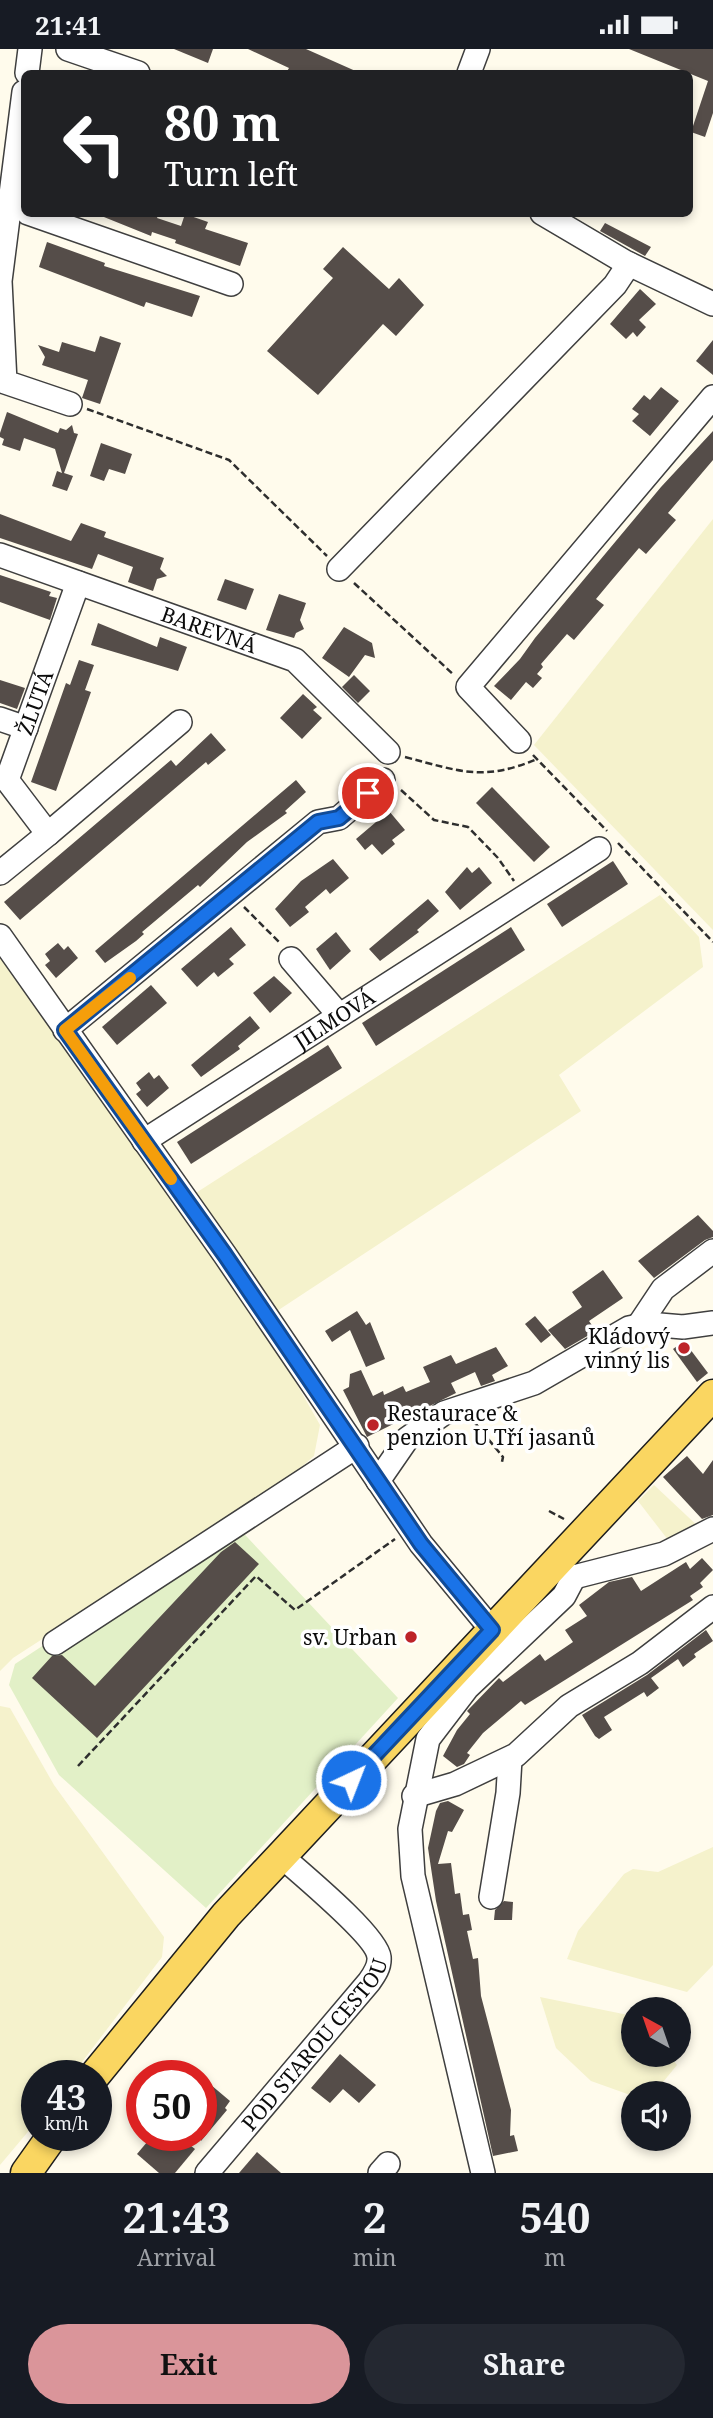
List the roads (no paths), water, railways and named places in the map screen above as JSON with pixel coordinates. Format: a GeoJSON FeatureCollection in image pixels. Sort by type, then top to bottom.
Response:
{"type":"FeatureCollection","features":[{"type":"Feature","properties":{"kind":"main road"},"geometry":{"type":"LineString","coordinates":[[108,2060],[174,1975],[281,1855],[492,1630],[568,1567],[713,1395]]}},
{"type":"Feature","properties":{"kind":"main road"},"geometry":{"type":"LineString","coordinates":[[26,2173],[42,2151]]}},
{"type":"Feature","properties":{"kind":"street"},"geometry":{"type":"LineString","coordinates":[[27,70],[30,49]]}},
{"type":"Feature","properties":{"kind":"street"},"geometry":{"type":"LineString","coordinates":[[68,49],[129,70]]}},
{"type":"Feature","properties":{"kind":"street"},"geometry":{"type":"LineString","coordinates":[[470,70],[478,49]]}},
{"type":"Feature","properties":{"kind":"street"},"geometry":{"type":"LineString","coordinates":[[21,128],[14,213],[0,281],[5,382],[70,404]]}},
{"type":"Feature","properties":{"kind":"street"},"geometry":{"type":"LineString","coordinates":[[26,217],[231,284]]}},
{"type":"Feature","properties":{"kind":"street"},"geometry":{"type":"LineString","coordinates":[[549,217],[629,264],[713,304]]}},
{"type":"Feature","properties":{"kind":"street"},"geometry":{"type":"LineString","coordinates":[[340,569],[615,285],[629,264]]}},
{"type":"Feature","properties":{"kind":"street"},"geometry":{"type":"LineString","coordinates":[[519,741],[468,687],[713,397]]}},
{"type":"Feature","properties":{"kind":"street","name":"BAREVNÁ"},"geometry":{"type":"LineString","coordinates":[[0,555],[295,660],[388,752]]}},
{"type":"Feature","properties":{"kind":"street","name":"ŽLUTÁ"},"geometry":{"type":"LineString","coordinates":[[48,834],[7,780],[78,583]]}},
{"type":"Feature","properties":{"kind":"street"},"geometry":{"type":"LineString","coordinates":[[0,719],[26,728]]}},
{"type":"Feature","properties":{"kind":"street"},"geometry":{"type":"LineString","coordinates":[[0,873],[180,722]]}},
{"type":"Feature","properties":{"kind":"street"},"geometry":{"type":"LineString","coordinates":[[65,1030],[318,822],[339,818],[383,780]]}},
{"type":"Feature","properties":{"kind":"street","name":"JILMOVÁ"},"geometry":{"type":"LineString","coordinates":[[144,1141],[599,849]]}},
{"type":"Feature","properties":{"kind":"street"},"geometry":{"type":"LineString","coordinates":[[0,936],[357,1446],[431,1557],[492,1630]]}},
{"type":"Feature","properties":{"kind":"street"},"geometry":{"type":"LineString","coordinates":[[291,959],[338,1015]]}},
{"type":"Feature","properties":{"kind":"street"},"geometry":{"type":"LineString","coordinates":[[639,1325],[663,1289],[713,1251]]}},
{"type":"Feature","properties":{"kind":"street"},"geometry":{"type":"LineString","coordinates":[[378,1481],[415,1432],[444,1413],[534,1383],[619,1332],[639,1325],[683,1328],[713,1323]]}},
{"type":"Feature","properties":{"kind":"street"},"geometry":{"type":"LineString","coordinates":[[55,1643],[357,1446]]}},
{"type":"Feature","properties":{"kind":"street"},"geometry":{"type":"LineString","coordinates":[[483,2173],[413,1876],[409,1844],[414,1796],[428,1739],[467,1688],[564,1596],[568,1567],[664,1554],[713,1529]]}},
{"type":"Feature","properties":{"kind":"street"},"geometry":{"type":"LineString","coordinates":[[414,1796],[455,1783],[510,1759],[579,1698],[640,1663],[713,1607]]}},
{"type":"Feature","properties":{"kind":"street"},"geometry":{"type":"LineString","coordinates":[[491,1898],[508,1793],[510,1759]]}},
{"type":"Feature","properties":{"kind":"street","name":"POD STAROU CESTOU"},"geometry":{"type":"LineString","coordinates":[[207,2173],[369,1982],[379,1965],[377,1950],[365,1934],[281,1855]]}},
{"type":"Feature","properties":{"kind":"place","name":"Kládový vinný lis"},"geometry":{"type":"Point","coordinates":[684,1348]}},
{"type":"Feature","properties":{"kind":"place","name":"Restaurace & penzion U Tří jasanů"},"geometry":{"type":"Point","coordinates":[373,1425]}},
{"type":"Feature","properties":{"kind":"place","name":"sv. Urban"},"geometry":{"type":"Point","coordinates":[411,1637]}}]}
